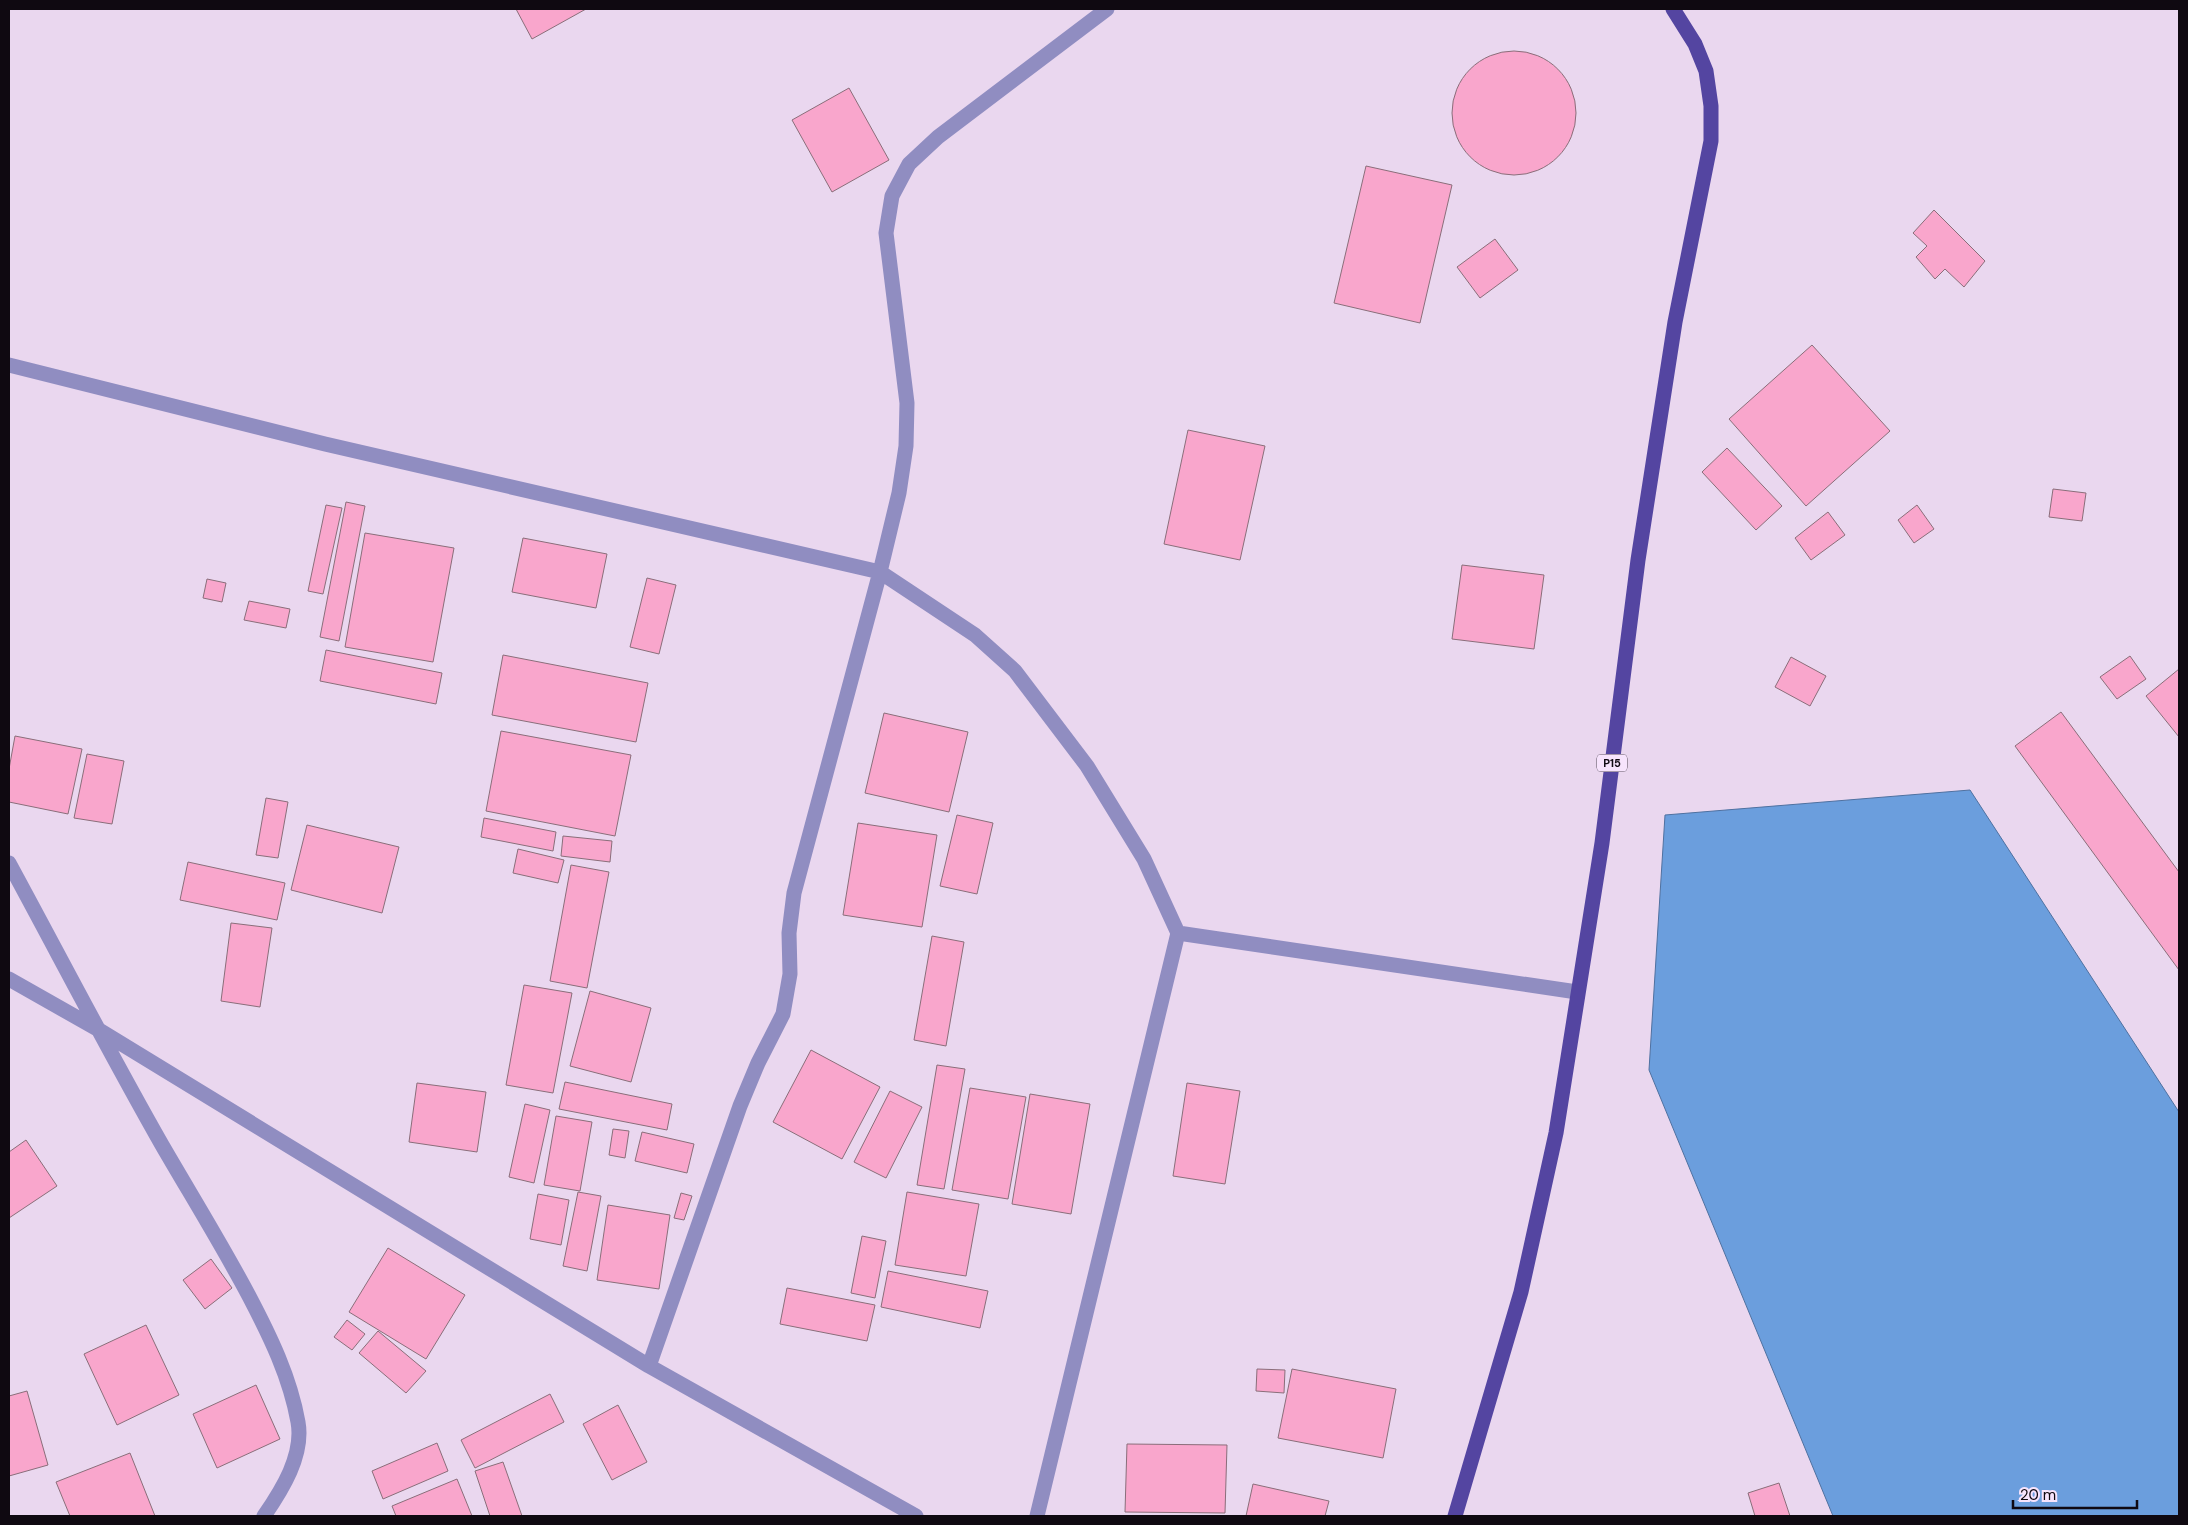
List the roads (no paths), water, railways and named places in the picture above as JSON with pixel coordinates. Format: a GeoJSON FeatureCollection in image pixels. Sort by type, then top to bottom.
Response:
{"type":"FeatureCollection","features":[{"type":"Feature","properties":{"kind":"main road","name":"P15"},"geometry":{"type":"LineString","coordinates":[[1455,1516],[1521,1292],[1556,1133],[1602,843],[1638,560],[1674,331],[1711,142],[1711,106],[1706,71],[1696,44],[1674,9]]}},
{"type":"Feature","properties":{"kind":"street"},"geometry":{"type":"LineString","coordinates":[[649,1366],[740,1106],[783,1014],[790,974],[789,933],[794,893],[880,572],[899,493],[906,446],[907,403],[886,233],[892,196],[909,164],[938,137],[1106,9]]}},
{"type":"Feature","properties":{"kind":"street"},"geometry":{"type":"LineString","coordinates":[[9,365],[325,444],[880,572],[975,635],[1015,671],[1086,766],[1144,859],[1178,933],[1037,1516]]}},
{"type":"Feature","properties":{"kind":"street"},"geometry":{"type":"LineString","coordinates":[[9,863],[162,1144],[233,1266],[286,1374],[298,1424],[298,1445],[291,1468],[264,1516]]}},
{"type":"Feature","properties":{"kind":"street"},"geometry":{"type":"LineString","coordinates":[[1178,933],[1577,992]]}},
{"type":"Feature","properties":{"kind":"street"},"geometry":{"type":"LineString","coordinates":[[9,979],[99,1030],[649,1366],[916,1516]]}},
{"type":"Feature","properties":{"kind":"water"},"geometry":{"type":"Polygon","coordinates":[[[1970,790],[2179,1112],[2179,1516],[1833,1516],[1649,1070],[1665,815],[1970,790]]]}}]}
